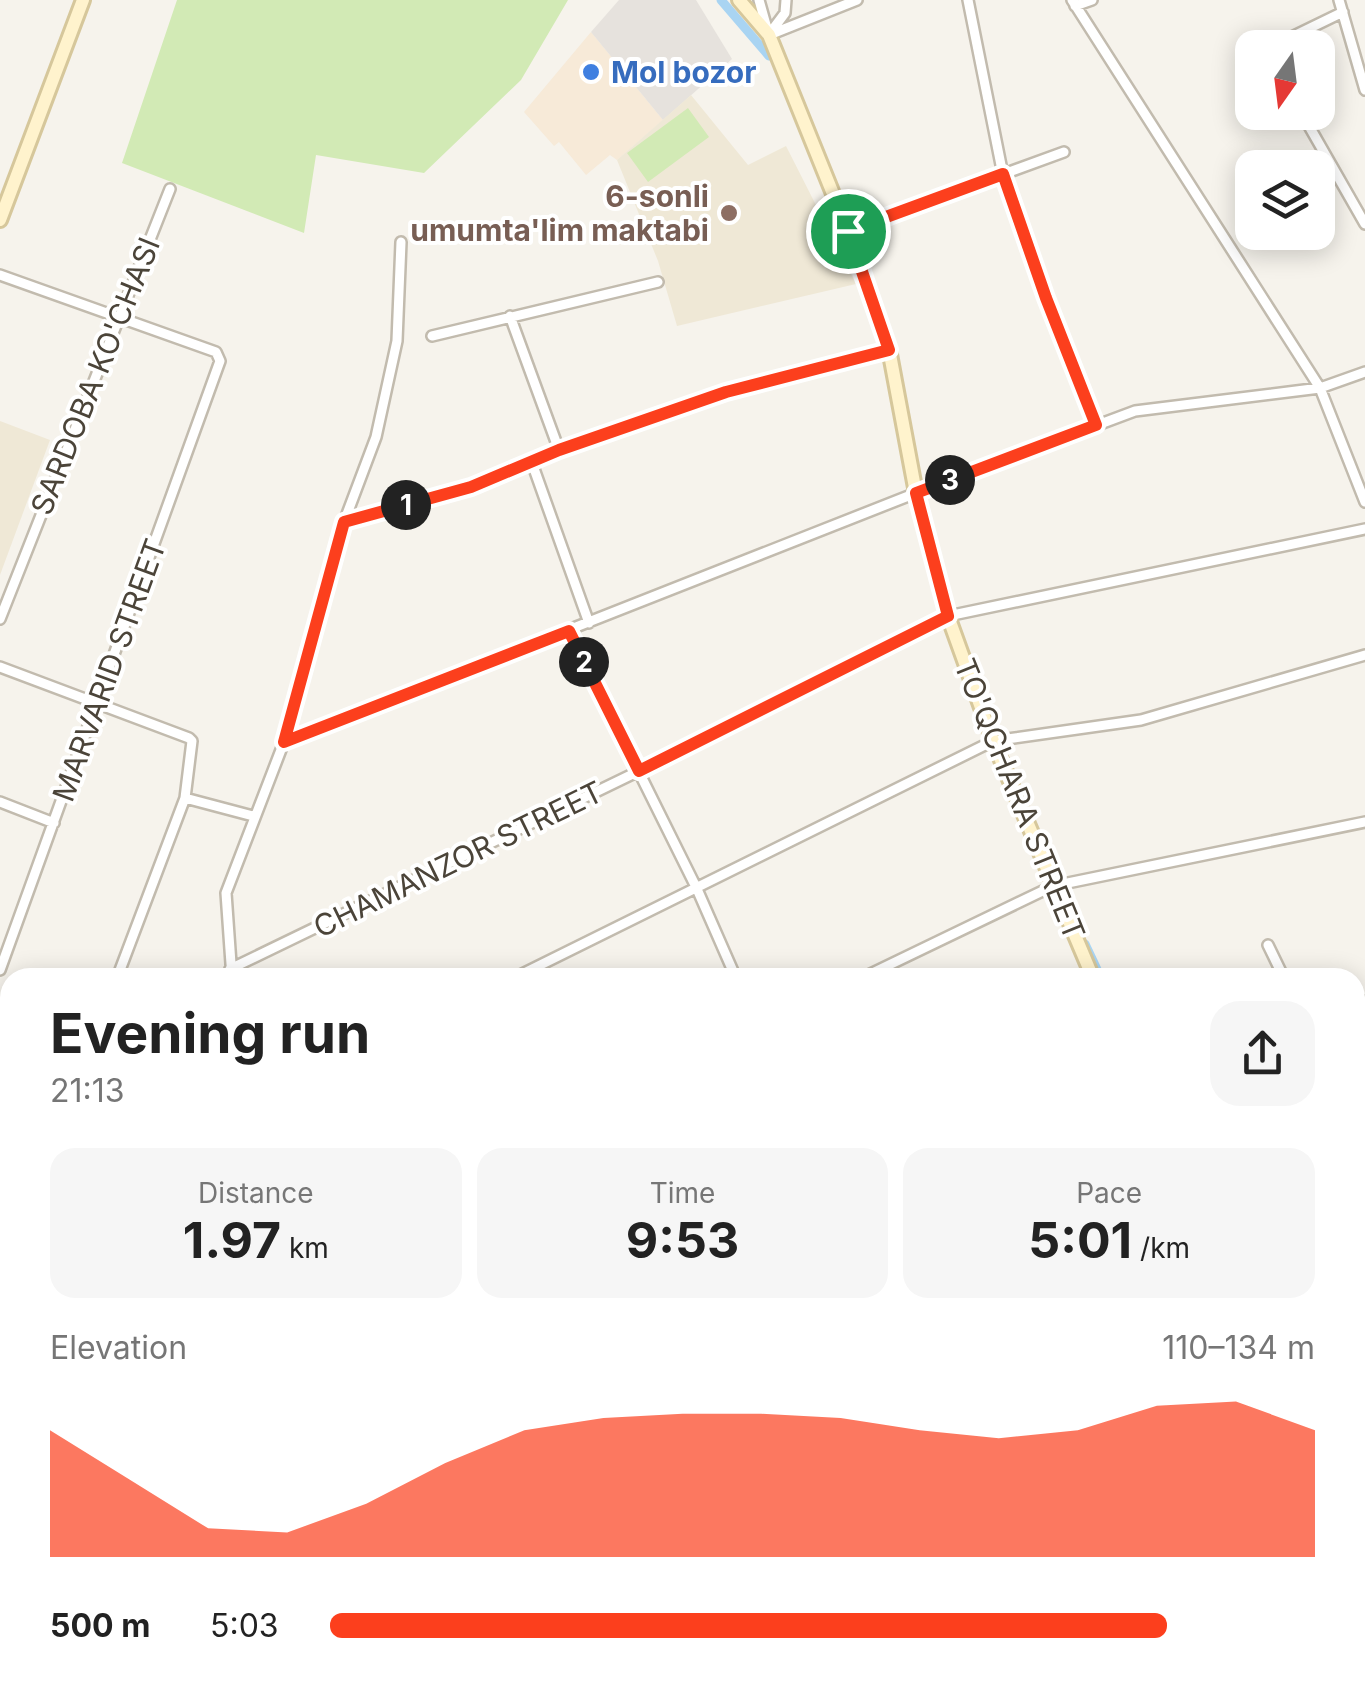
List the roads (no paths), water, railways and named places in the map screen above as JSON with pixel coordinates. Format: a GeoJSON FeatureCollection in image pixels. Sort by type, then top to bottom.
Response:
{"type":"FeatureCollection","features":[{"type":"Feature","properties":{"kind":"street"},"geometry":{"type":"LineString","coordinates":[[0,220],[83,0]]}},
{"type":"Feature","properties":{"kind":"street","name":"TO'QCHARA STREET"},"geometry":{"type":"LineString","coordinates":[[739,0],[769,34],[848,231],[889,350],[916,493],[948,616],[994,741],[1089,968]]}},
{"type":"Feature","properties":{"kind":"street"},"geometry":{"type":"LineString","coordinates":[[759,0],[769,34]]}},
{"type":"Feature","properties":{"kind":"street"},"geometry":{"type":"LineString","coordinates":[[769,34],[785,13],[786,0]]}},
{"type":"Feature","properties":{"kind":"street"},"geometry":{"type":"LineString","coordinates":[[769,34],[857,0]]}},
{"type":"Feature","properties":{"kind":"street"},"geometry":{"type":"LineString","coordinates":[[968,0],[1003,174],[1096,425]]}},
{"type":"Feature","properties":{"kind":"street"},"geometry":{"type":"LineString","coordinates":[[1092,0],[1073,3],[1320,388],[1365,502]]}},
{"type":"Feature","properties":{"kind":"street"},"geometry":{"type":"LineString","coordinates":[[1339,0],[1365,90]]}},
{"type":"Feature","properties":{"kind":"street"},"geometry":{"type":"LineString","coordinates":[[1306,30],[1344,12]]}},
{"type":"Feature","properties":{"kind":"street"},"geometry":{"type":"LineString","coordinates":[[1311,130],[1365,224]]}},
{"type":"Feature","properties":{"kind":"street"},"geometry":{"type":"LineString","coordinates":[[848,231],[1064,152]]}},
{"type":"Feature","properties":{"kind":"street","name":"SARDOBA KO'CHASI"},"geometry":{"type":"LineString","coordinates":[[0,620],[170,189]]}},
{"type":"Feature","properties":{"kind":"street"},"geometry":{"type":"LineString","coordinates":[[231,968],[226,892],[284,742],[344,522],[376,438],[398,341],[401,242]]}},
{"type":"Feature","properties":{"kind":"street"},"geometry":{"type":"LineString","coordinates":[[0,276],[116,318]]}},
{"type":"Feature","properties":{"kind":"street"},"geometry":{"type":"LineString","coordinates":[[432,336],[658,282]]}},
{"type":"Feature","properties":{"kind":"street"},"geometry":{"type":"LineString","coordinates":[[510,316],[559,450]]}},
{"type":"Feature","properties":{"kind":"street","name":"MARVARID STREET"},"geometry":{"type":"LineString","coordinates":[[1,968],[220,361],[216,352],[116,318]]}},
{"type":"Feature","properties":{"kind":"street"},"geometry":{"type":"LineString","coordinates":[[344,522],[471,487],[559,450],[726,392],[889,350]]}},
{"type":"Feature","properties":{"kind":"street"},"geometry":{"type":"LineString","coordinates":[[284,742],[1135,411],[1320,388],[1365,372]]}},
{"type":"Feature","properties":{"kind":"street"},"geometry":{"type":"LineString","coordinates":[[532,462],[590,623]]}},
{"type":"Feature","properties":{"kind":"street","name":"CHAMANZOR STREET"},"geometry":{"type":"LineString","coordinates":[[241,968],[948,616],[1365,529]]}},
{"type":"Feature","properties":{"kind":"street"},"geometry":{"type":"LineString","coordinates":[[569,631],[697,889],[732,968]]}},
{"type":"Feature","properties":{"kind":"street"},"geometry":{"type":"LineString","coordinates":[[535,968],[994,741],[1141,720],[1365,656]]}},
{"type":"Feature","properties":{"kind":"street"},"geometry":{"type":"LineString","coordinates":[[0,667],[190,738],[192,751],[185,798],[120,968]]}},
{"type":"Feature","properties":{"kind":"street"},"geometry":{"type":"LineString","coordinates":[[185,798],[253,816]]}},
{"type":"Feature","properties":{"kind":"street"},"geometry":{"type":"LineString","coordinates":[[0,802],[54,823]]}},
{"type":"Feature","properties":{"kind":"street"},"geometry":{"type":"LineString","coordinates":[[883,968],[1052,886],[1365,822]]}},
{"type":"Feature","properties":{"kind":"street"},"geometry":{"type":"LineString","coordinates":[[1268,945],[1279,968]]}},
{"type":"Feature","properties":{"kind":"waterway"},"geometry":{"type":"LineString","coordinates":[[721,0],[769,56]]}},
{"type":"Feature","properties":{"kind":"waterway"},"geometry":{"type":"LineString","coordinates":[[1085,944],[1096,968]]}},
{"type":"Feature","properties":{"kind":"place","name":"Mol bozor"},"geometry":{"type":"Point","coordinates":[591,72]}},
{"type":"Feature","properties":{"kind":"place","name":"6-sonli umumta'lim maktabi"},"geometry":{"type":"Point","coordinates":[729,213]}}]}
